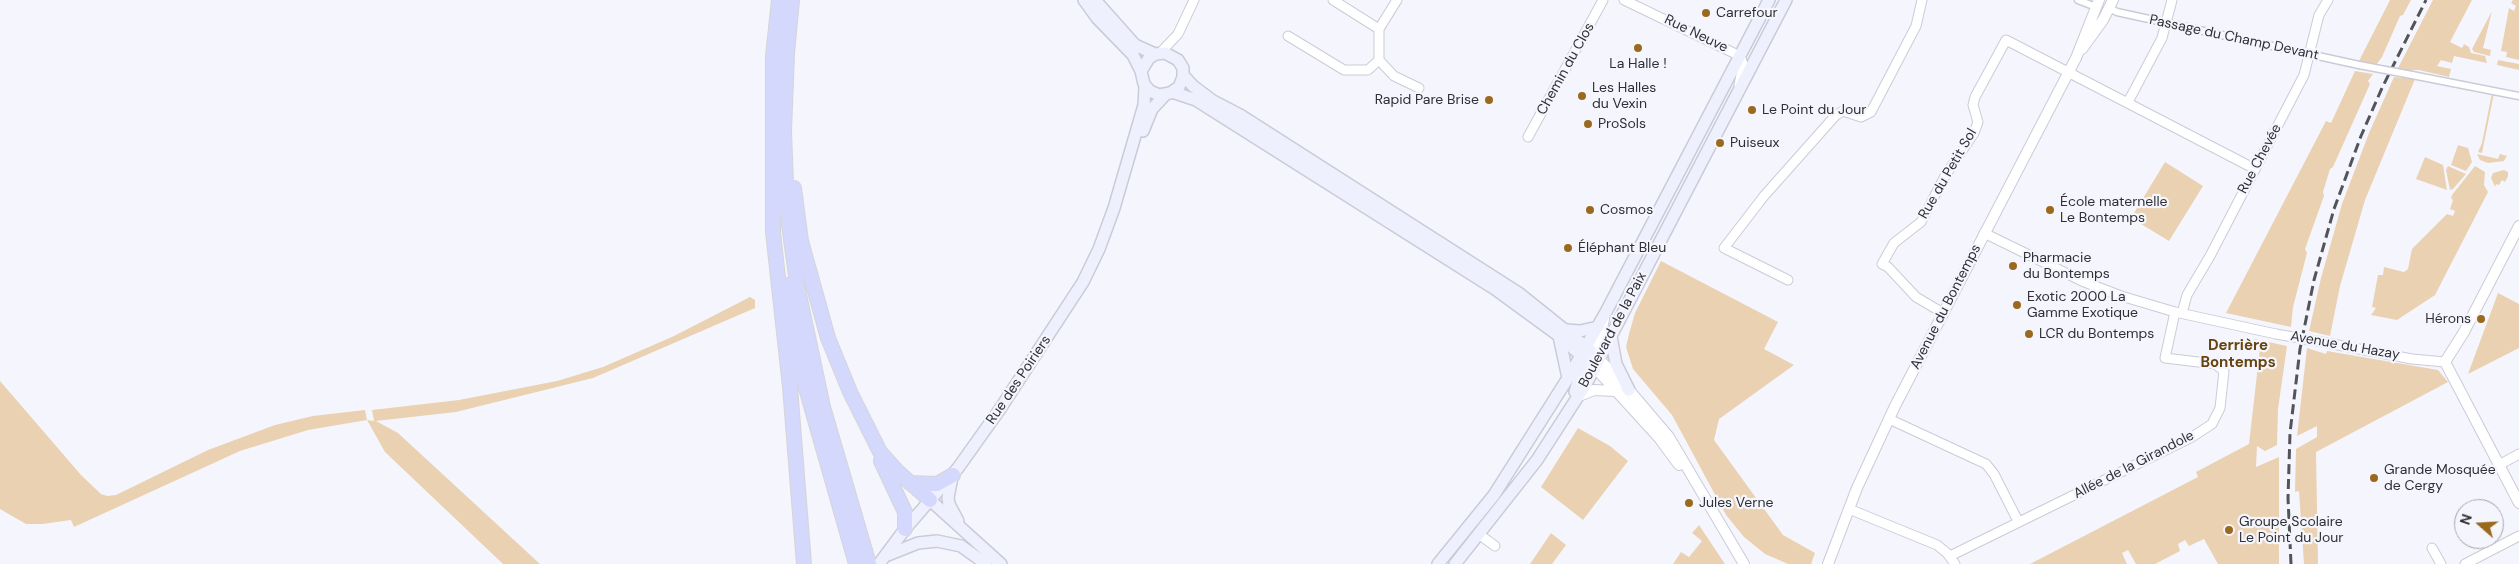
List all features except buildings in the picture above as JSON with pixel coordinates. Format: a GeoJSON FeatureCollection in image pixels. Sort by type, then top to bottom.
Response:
{"type":"FeatureCollection","features":[{"type":"Feature","properties":{"kind":"highway"},"geometry":{"type":"LineString","coordinates":[[779,0],[774,56],[772,232],[790,388],[805,564]]}},
{"type":"Feature","properties":{"kind":"highway"},"geometry":{"type":"LineString","coordinates":[[792,0],[786,53],[784,132],[788,219],[798,290],[823,407],[872,562]]}},
{"type":"Feature","properties":{"kind":"highway"},"geometry":{"type":"LineString","coordinates":[[798,0],[792,86],[792,169],[801,241],[828,338],[850,392],[905,512],[905,529]]}},
{"type":"Feature","properties":{"kind":"highway"},"geometry":{"type":"LineString","coordinates":[[772,160],[781,256],[802,374],[872,562]]}},
{"type":"Feature","properties":{"kind":"highway"},"geometry":{"type":"LineString","coordinates":[[871,436],[888,462],[930,500]]}},
{"type":"Feature","properties":{"kind":"highway"},"geometry":{"type":"LineString","coordinates":[[910,483],[937,484],[953,475]]}},
{"type":"Feature","properties":{"kind":"main road"},"geometry":{"type":"LineString","coordinates":[[1084,0],[1097,18],[1133,55],[1145,86],[1144,105],[1124,176]]}},
{"type":"Feature","properties":{"kind":"main road"},"geometry":{"type":"LineString","coordinates":[[1096,0],[1135,45],[1157,54],[1168,54],[1176,58],[1182,66],[1183,75],[1180,85],[1150,113],[1124,176]]}},
{"type":"Feature","properties":{"kind":"main road","name":"Boulevard de la Paix"},"geometry":{"type":"LineString","coordinates":[[1590,357],[1598,327],[1769,0]]}},
{"type":"Feature","properties":{"kind":"main road","name":"Boulevard de la Paix"},"geometry":{"type":"LineString","coordinates":[[1590,357],[1611,336],[1786,0]]}},
{"type":"Feature","properties":{"kind":"main road"},"geometry":{"type":"LineString","coordinates":[[1141,72],[1145,62],[1157,54]]}},
{"type":"Feature","properties":{"kind":"main road"},"geometry":{"type":"LineString","coordinates":[[1183,75],[1207,96],[1240,114],[1520,294],[1590,357]]}},
{"type":"Feature","properties":{"kind":"main road"},"geometry":{"type":"LineString","coordinates":[[1145,86],[1156,94],[1169,94],[1196,100],[1563,332],[1598,327]]}},
{"type":"Feature","properties":{"kind":"main road","name":"Rue des Poiriers"},"geometry":{"type":"LineString","coordinates":[[872,562],[905,529],[953,475],[1000,409],[1083,282],[1102,241],[1124,176]]}},
{"type":"Feature","properties":{"kind":"main road"},"geometry":{"type":"LineString","coordinates":[[1563,332],[1568,378]]}},
{"type":"Feature","properties":{"kind":"main road"},"geometry":{"type":"LineString","coordinates":[[1611,336],[1616,364],[1630,390]]}},
{"type":"Feature","properties":{"kind":"main road"},"geometry":{"type":"LineString","coordinates":[[1438,564],[1494,495],[1568,378],[1590,357]]}},
{"type":"Feature","properties":{"kind":"main road"},"geometry":{"type":"LineString","coordinates":[[1576,400],[1590,357]]}},
{"type":"Feature","properties":{"kind":"main road","name":"Boulevard de la Paix"},"geometry":{"type":"LineString","coordinates":[[1455,564],[1480,535],[1537,460],[1576,400]]}},
{"type":"Feature","properties":{"kind":"main road"},"geometry":{"type":"LineString","coordinates":[[953,475],[949,492],[949,504],[966,532]]}},
{"type":"Feature","properties":{"kind":"main road"},"geometry":{"type":"LineString","coordinates":[[930,500],[1001,564]]}},
{"type":"Feature","properties":{"kind":"main road"},"geometry":{"type":"LineString","coordinates":[[872,562],[918,544],[937,541],[961,546],[986,564]]}},
{"type":"Feature","properties":{"kind":"street"},"geometry":{"type":"LineString","coordinates":[[1176,58],[1178,34],[1194,0]]}},
{"type":"Feature","properties":{"kind":"street"},"geometry":{"type":"LineString","coordinates":[[1333,0],[1379,29]]}},
{"type":"Feature","properties":{"kind":"street"},"geometry":{"type":"LineString","coordinates":[[1397,0],[1379,29],[1379,60],[1394,76],[1418,88]]}},
{"type":"Feature","properties":{"kind":"street","name":"Chemin du Clos"},"geometry":{"type":"LineString","coordinates":[[1528,137],[1604,0]]}},
{"type":"Feature","properties":{"kind":"street","name":"Rue Neuve"},"geometry":{"type":"LineString","coordinates":[[1624,0],[1740,56]]}},
{"type":"Feature","properties":{"kind":"street"},"geometry":{"type":"LineString","coordinates":[[1788,280],[1724,248],[1764,196],[1836,115],[1843,111],[1860,117],[1866,116],[1871,112],[1916,26],[1922,0]]}},
{"type":"Feature","properties":{"kind":"street"},"geometry":{"type":"LineString","coordinates":[[2078,0],[2098,3]]}},
{"type":"Feature","properties":{"kind":"street"},"geometry":{"type":"LineString","coordinates":[[2128,102],[2162,38],[2172,0]]}},
{"type":"Feature","properties":{"kind":"street","name":"Rue Chevée"},"geometry":{"type":"LineString","coordinates":[[2165,358],[2179,312],[2187,295],[2210,256],[2301,82],[2310,55],[2319,15],[2328,0]]}},
{"type":"Feature","properties":{"kind":"street","name":"Avenue du Bontemps"},"geometry":{"type":"LineString","coordinates":[[1828,564],[1849,509],[1889,418],[2068,72],[2098,3]]}},
{"type":"Feature","properties":{"kind":"street","name":"Avenue du Bontemps"},"geometry":{"type":"LineString","coordinates":[[2076,56],[2111,4]]}},
{"type":"Feature","properties":{"kind":"street","name":"Passage du Champ Devant"},"geometry":{"type":"LineString","coordinates":[[2111,4],[2117,12],[2310,55],[2519,96]]}},
{"type":"Feature","properties":{"kind":"street"},"geometry":{"type":"LineString","coordinates":[[1157,54],[1178,34]]}},
{"type":"Feature","properties":{"kind":"street"},"geometry":{"type":"LineString","coordinates":[[1288,36],[1344,70],[1368,70],[1379,60]]}},
{"type":"Feature","properties":{"kind":"street","name":"Rue du Petit Sol"},"geometry":{"type":"LineString","coordinates":[[1943,312],[1916,297],[1887,266],[1882,264],[1886,255],[1894,243],[1921,222],[1945,176],[1974,133],[1978,122],[1973,105],[1975,97],[2006,40],[2068,72]]}},
{"type":"Feature","properties":{"kind":"street"},"geometry":{"type":"LineString","coordinates":[[1738,92],[1743,64],[1740,56],[1752,54],[1760,49]]}},
{"type":"Feature","properties":{"kind":"street"},"geometry":{"type":"LineString","coordinates":[[2068,72],[2254,169]]}},
{"type":"Feature","properties":{"kind":"street"},"geometry":{"type":"LineString","coordinates":[[2519,226],[2464,332],[2446,362],[2519,503]]}},
{"type":"Feature","properties":{"kind":"street","name":"Avenue du Hazay"},"geometry":{"type":"LineString","coordinates":[[1984,233],[2082,281],[2121,296],[2179,312],[2276,334],[2412,359],[2446,362]]}},
{"type":"Feature","properties":{"kind":"street"},"geometry":{"type":"LineString","coordinates":[[1590,357],[1606,312]]}},
{"type":"Feature","properties":{"kind":"street"},"geometry":{"type":"LineString","coordinates":[[1590,357],[1630,390],[1669,437],[1744,564]]}},
{"type":"Feature","properties":{"kind":"street"},"geometry":{"type":"LineString","coordinates":[[1590,357],[1615,391],[1663,443],[1707,504]]}},
{"type":"Feature","properties":{"kind":"street","name":"Allée de la Girandole"},"geometry":{"type":"LineString","coordinates":[[1952,560],[2018,520],[2030,517],[2109,479],[2212,424],[2220,408],[2223,369],[2215,364],[2165,358]]}},
{"type":"Feature","properties":{"kind":"street"},"geometry":{"type":"LineString","coordinates":[[1576,400],[1594,390],[1615,391]]}},
{"type":"Feature","properties":{"kind":"street"},"geometry":{"type":"LineString","coordinates":[[1889,418],[1986,464],[1994,474],[2018,520]]}},
{"type":"Feature","properties":{"kind":"street"},"geometry":{"type":"LineString","coordinates":[[2499,465],[2519,454]]}},
{"type":"Feature","properties":{"kind":"street"},"geometry":{"type":"LineString","coordinates":[[1849,509],[1932,543],[1952,560]]}},
{"type":"Feature","properties":{"kind":"street"},"geometry":{"type":"LineString","coordinates":[[1480,535],[1495,546]]}},
{"type":"Feature","properties":{"kind":"street"},"geometry":{"type":"LineString","coordinates":[[2465,564],[2519,536]]}},
{"type":"Feature","properties":{"kind":"street"},"geometry":{"type":"LineString","coordinates":[[2432,548],[2441,564]]}},
{"type":"Feature","properties":{"kind":"street"},"geometry":{"type":"LineString","coordinates":[[1737,553],[1749,564]]}},
{"type":"Feature","properties":{"kind":"shaded area"},"geometry":{"type":"Polygon","coordinates":[[[2390,0],[2411,0],[2403,15],[2400,16],[2382,57],[2376,65],[2359,61],[2390,0]]]}},
{"type":"Feature","properties":{"kind":"shaded area"},"geometry":{"type":"Polygon","coordinates":[[[2433,0],[2472,0],[2450,42],[2462,48],[2464,44],[2469,47],[2471,53],[2485,56],[2487,63],[2454,56],[2452,63],[2441,60],[2437,66],[2451,69],[2449,77],[2419,70],[2411,70],[2411,73],[2397,70],[2433,0]]]}},
{"type":"Feature","properties":{"kind":"shaded area"},"geometry":{"type":"Polygon","coordinates":[[[2513,0],[2519,0],[2519,60],[2506,57],[2507,52],[2501,51],[2509,8],[2514,11],[2516,6],[2511,3],[2513,0]]]}},
{"type":"Feature","properties":{"kind":"shaded area"},"geometry":{"type":"Polygon","coordinates":[[[2492,11],[2483,48],[2491,50],[2490,56],[2474,52],[2472,49],[2492,11]]]}},
{"type":"Feature","properties":{"kind":"shaded area"},"geometry":{"type":"Polygon","coordinates":[[[2498,60],[2519,64],[2519,70],[2497,65],[2498,60]]]}},
{"type":"Feature","properties":{"kind":"shaded area"},"geometry":{"type":"Polygon","coordinates":[[[2355,71],[2373,74],[2368,81],[2370,84],[2333,167],[2330,169],[2323,192],[2324,196],[2305,249],[2307,253],[2293,307],[2291,327],[2226,313],[2326,121],[2331,123],[2355,71]]]}},
{"type":"Feature","properties":{"kind":"shaded area"},"geometry":{"type":"Polygon","coordinates":[[[2394,77],[2415,79],[2365,200],[2340,286],[2330,336],[2309,331],[2321,278],[2342,204],[2369,133],[2394,77]]]}},
{"type":"Feature","properties":{"kind":"shaded area"},"geometry":{"type":"Polygon","coordinates":[[[2492,93],[2494,93],[2482,153],[2478,152],[2482,143],[2492,93]]]}},
{"type":"Feature","properties":{"kind":"shaded area"},"geometry":{"type":"Polygon","coordinates":[[[2458,145],[2468,148],[2472,162],[2466,171],[2451,165],[2458,145]]]}},
{"type":"Feature","properties":{"kind":"shaded area"},"geometry":{"type":"Polygon","coordinates":[[[2477,154],[2498,159],[2500,154],[2507,156],[2504,161],[2488,163],[2480,160],[2477,154]]]}},
{"type":"Feature","properties":{"kind":"shaded area"},"geometry":{"type":"Polygon","coordinates":[[[2425,157],[2443,165],[2447,190],[2416,179],[2425,157]]]}},
{"type":"Feature","properties":{"kind":"shaded area"},"geometry":{"type":"Polygon","coordinates":[[[2165,162],[2203,186],[2169,241],[2131,218],[2165,162]]]}},
{"type":"Feature","properties":{"kind":"shaded area"},"geometry":{"type":"Polygon","coordinates":[[[2448,166],[2466,174],[2450,190],[2446,170],[2448,166]]]}},
{"type":"Feature","properties":{"kind":"shaded area"},"geometry":{"type":"Polygon","coordinates":[[[2475,166],[2485,172],[2484,185],[2488,192],[2435,295],[2397,320],[2371,315],[2376,308],[2372,307],[2378,275],[2383,275],[2384,267],[2404,272],[2408,269],[2412,249],[2447,214],[2453,216],[2455,211],[2450,209],[2453,200],[2451,198],[2452,195],[2475,166]]]}},
{"type":"Feature","properties":{"kind":"shaded area"},"geometry":{"type":"Polygon","coordinates":[[[2504,170],[2508,172],[2505,182],[2502,180],[2495,187],[2491,178],[2493,173],[2504,170]]]}},
{"type":"Feature","properties":{"kind":"shaded area"},"geometry":{"type":"Polygon","coordinates":[[[1661,261],[1778,322],[1764,349],[1794,365],[1719,419],[1714,440],[1783,535],[1815,553],[1811,564],[1788,564],[1765,554],[1744,537],[1726,515],[1672,415],[1633,369],[1626,347],[1629,334],[1635,313],[1661,261]]]}},
{"type":"Feature","properties":{"kind":"shaded area"},"geometry":{"type":"Polygon","coordinates":[[[2498,293],[2519,304],[2519,348],[2468,374],[2498,293]]]}},
{"type":"Feature","properties":{"kind":"shaded area"},"geometry":{"type":"Polygon","coordinates":[[[750,297],[755,300],[755,308],[593,378],[456,412],[376,421],[398,433],[540,564],[503,564],[385,452],[367,420],[374,421],[372,410],[459,400],[557,381],[603,367],[674,336],[750,297]]]}},
{"type":"Feature","properties":{"kind":"shaded area"},"geometry":{"type":"Polygon","coordinates":[[[2254,339],[2287,346],[2278,409],[2277,445],[2265,451],[2257,446],[2256,467],[2279,457],[2279,564],[2218,564],[2204,539],[2189,546],[2185,540],[2178,544],[2180,551],[2155,564],[2136,564],[2128,550],[2122,553],[2127,564],[2030,564],[2198,477],[2196,472],[2249,444],[2260,348],[2254,342],[2254,339]]]}},
{"type":"Feature","properties":{"kind":"shaded area"},"geometry":{"type":"Polygon","coordinates":[[[2307,348],[2326,354],[2327,351],[2438,370],[2448,382],[2316,452],[2318,564],[2304,564],[2299,491],[2295,492],[2296,449],[2317,437],[2317,426],[2297,436],[2307,348]]]}},
{"type":"Feature","properties":{"kind":"shaded area"},"geometry":{"type":"Polygon","coordinates":[[[0,381],[81,475],[101,494],[107,496],[116,495],[208,450],[275,425],[313,416],[365,410],[367,420],[308,430],[240,451],[74,527],[71,520],[26,524],[0,509],[0,381]]]}},
{"type":"Feature","properties":{"kind":"shaded area"},"geometry":{"type":"Polygon","coordinates":[[[1578,428],[1610,446],[1628,461],[1583,520],[1541,487],[1578,428]]]}},
{"type":"Feature","properties":{"kind":"shaded area"},"geometry":{"type":"Polygon","coordinates":[[[1699,525],[1725,564],[1673,564],[1681,552],[1689,557],[1702,541],[1692,533],[1699,525]]]}},
{"type":"Feature","properties":{"kind":"shaded area"},"geometry":{"type":"Polygon","coordinates":[[[1551,533],[1566,545],[1552,564],[1530,564],[1551,533]]]}},
{"type":"Feature","properties":{"kind":"railway"},"geometry":{"type":"LineString","coordinates":[[2291,564],[2288,498],[2290,433],[2300,349],[2314,280],[2334,209],[2361,136],[2382,88],[2426,0]]}},
{"type":"Feature","properties":{"kind":"place","name":"Carrefour"},"geometry":{"type":"Point","coordinates":[1706,13]}},
{"type":"Feature","properties":{"kind":"place","name":"La Halle !"},"geometry":{"type":"Point","coordinates":[1638,48]}},
{"type":"Feature","properties":{"kind":"place","name":"Les Halles du Vexin"},"geometry":{"type":"Point","coordinates":[1582,96]}},
{"type":"Feature","properties":{"kind":"place","name":"Rapid Pare Brise"},"geometry":{"type":"Point","coordinates":[1489,100]}},
{"type":"Feature","properties":{"kind":"place","name":"Le Point du Jour"},"geometry":{"type":"Point","coordinates":[1752,110]}},
{"type":"Feature","properties":{"kind":"place","name":"ProSols"},"geometry":{"type":"Point","coordinates":[1588,124]}},
{"type":"Feature","properties":{"kind":"place","name":"Puiseux"},"geometry":{"type":"Point","coordinates":[1720,143]}},
{"type":"Feature","properties":{"kind":"place","name":"Cosmos"},"geometry":{"type":"Point","coordinates":[1590,210]}},
{"type":"Feature","properties":{"kind":"place","name":"École maternelle Le Bontemps"},"geometry":{"type":"Point","coordinates":[2050,210]}},
{"type":"Feature","properties":{"kind":"place","name":"Éléphant Bleu"},"geometry":{"type":"Point","coordinates":[1568,248]}},
{"type":"Feature","properties":{"kind":"place","name":"Pharmacie du Bontemps"},"geometry":{"type":"Point","coordinates":[2013,266]}},
{"type":"Feature","properties":{"kind":"place","name":"Exotic 2000 La Gamme Exotique"},"geometry":{"type":"Point","coordinates":[2017,305]}},
{"type":"Feature","properties":{"kind":"place","name":"Hérons"},"geometry":{"type":"Point","coordinates":[2481,319]}},
{"type":"Feature","properties":{"kind":"place","name":"LCR du Bontemps"},"geometry":{"type":"Point","coordinates":[2029,334]}},
{"type":"Feature","properties":{"kind":"place","name":"Grande Mosquée de Cergy"},"geometry":{"type":"Point","coordinates":[2374,478]}},
{"type":"Feature","properties":{"kind":"place","name":"Jules Verne"},"geometry":{"type":"Point","coordinates":[1689,503]}},
{"type":"Feature","properties":{"kind":"place","name":"Groupe Scolaire Le Point du Jour"},"geometry":{"type":"Point","coordinates":[2229,530]}},
{"type":"Feature","properties":{"kind":"district","name":"Derrière Bontemps"},"geometry":{"type":"Point","coordinates":[2238,354]}}]}
